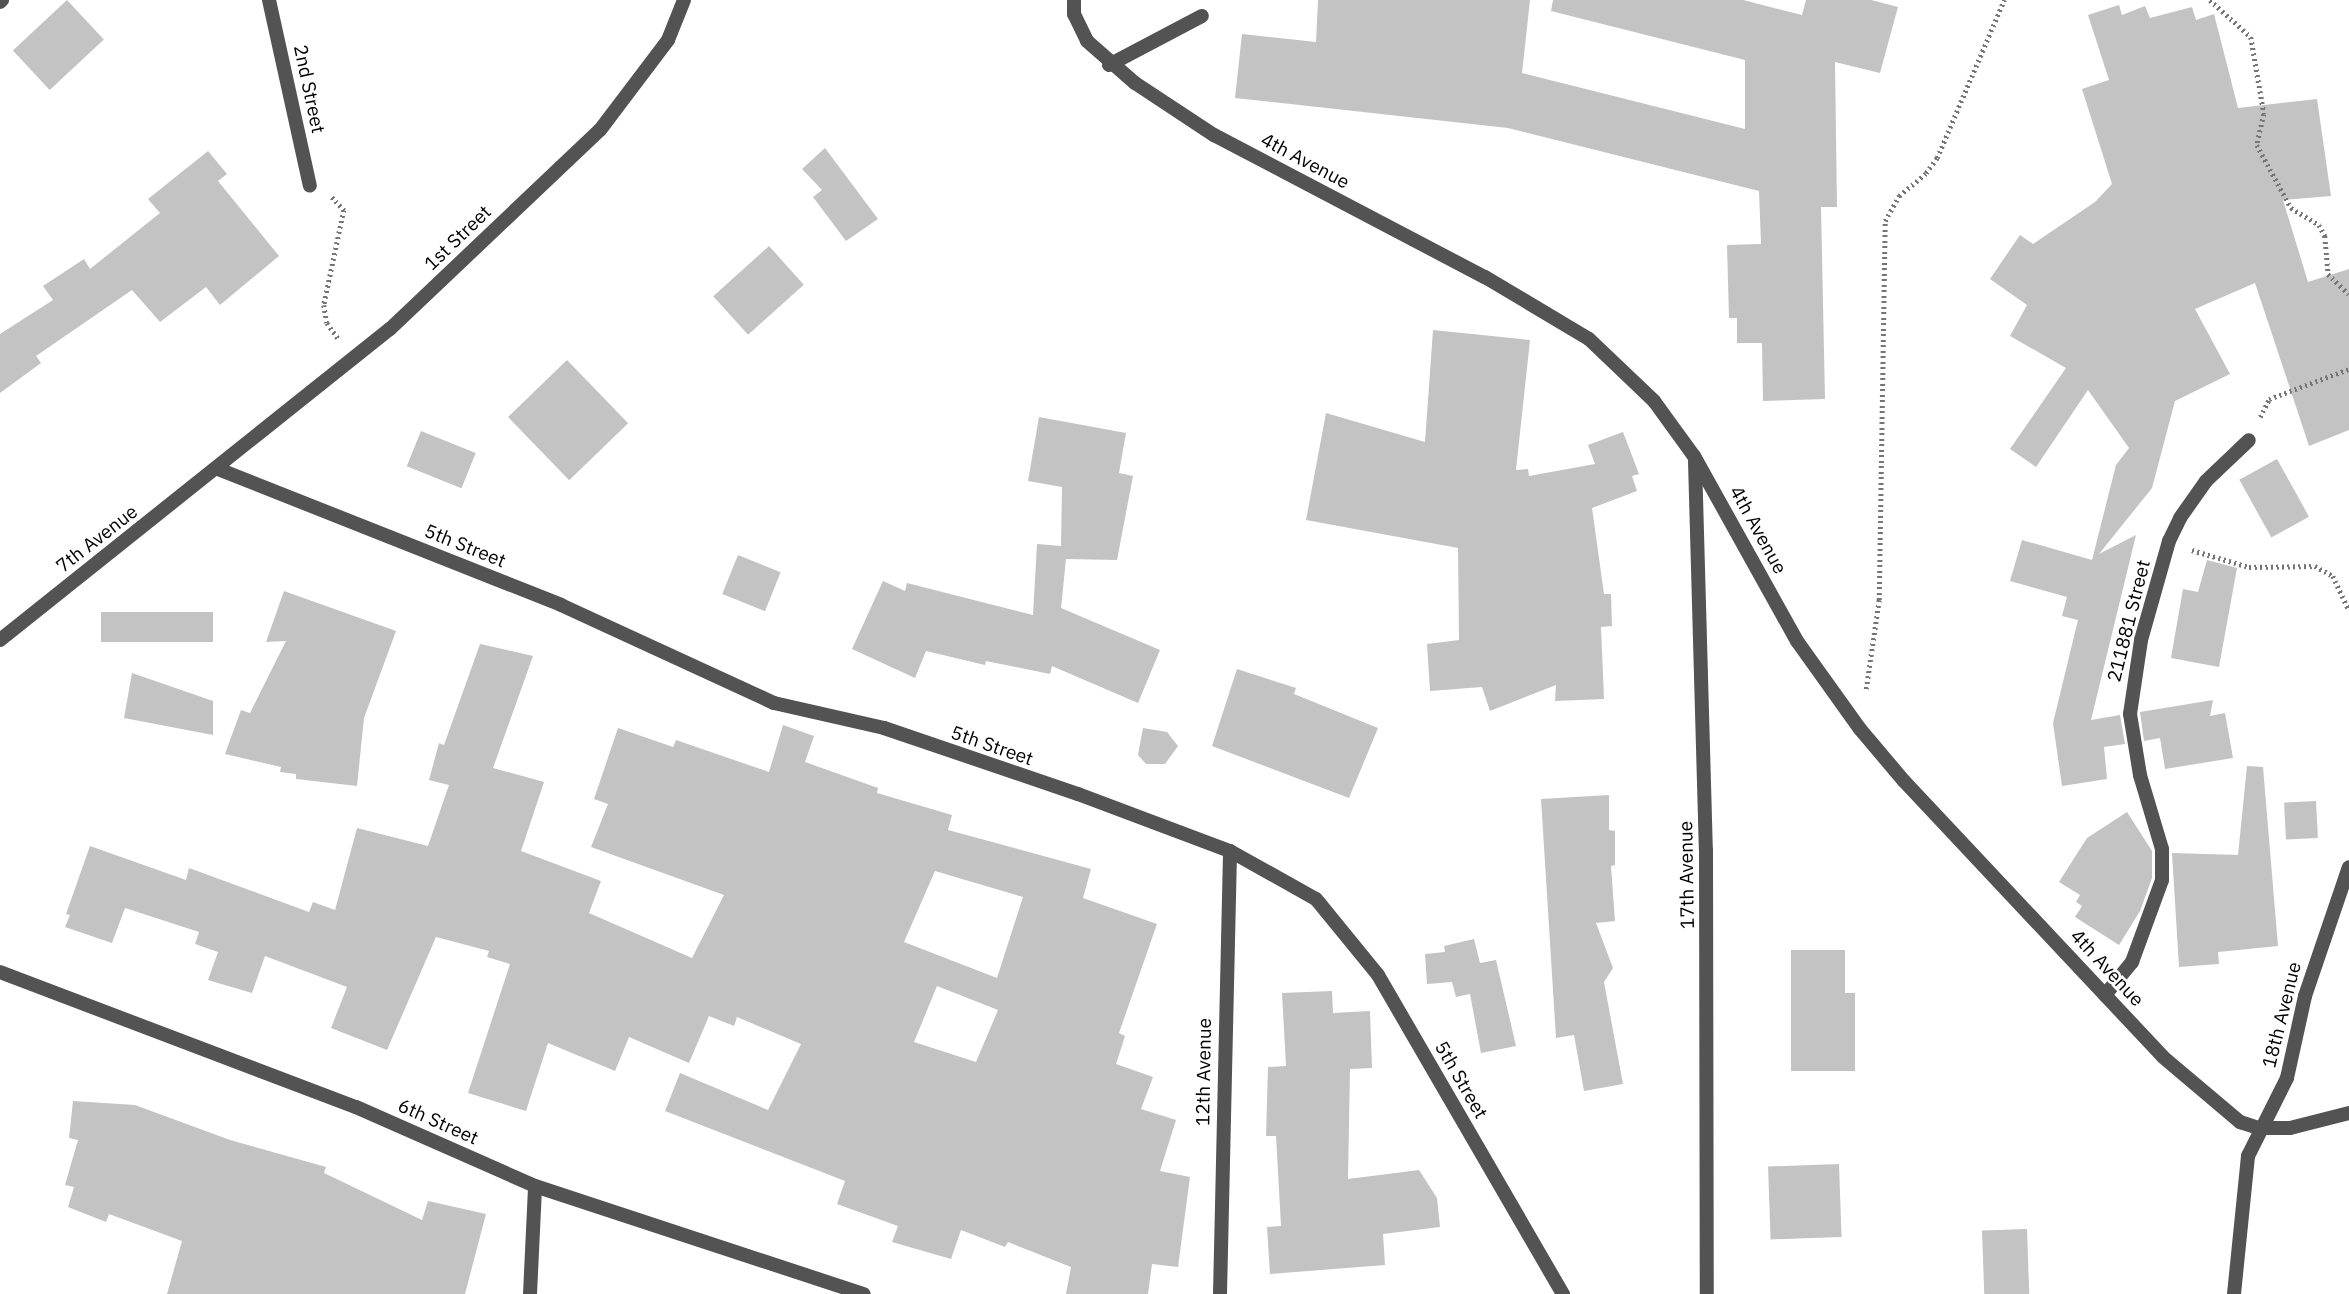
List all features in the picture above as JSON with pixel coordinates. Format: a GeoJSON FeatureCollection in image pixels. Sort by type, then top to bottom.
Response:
{"type":"FeatureCollection","features":[{"type":"Feature","properties":{"kind":"street","name":"2nd Street"},"geometry":{"type":"LineString","coordinates":[[269,0],[310,186]]}},
{"type":"Feature","properties":{"kind":"street","name":"1st Street"},"geometry":{"type":"LineString","coordinates":[[218,469],[390,329],[600,130],[668,40],[684,0]]}},
{"type":"Feature","properties":{"kind":"street","name":"4th Avenue"},"geometry":{"type":"LineString","coordinates":[[1074,0],[1074,15],[1087,41],[1109,65],[1214,135],[1485,277],[1589,339],[1654,401],[1694,456],[1797,641],[1860,729],[1904,781],[2163,1057],[2240,1122],[2259,1128],[2290,1128],[2349,1112]]}},
{"type":"Feature","properties":{"kind":"street"},"geometry":{"type":"LineString","coordinates":[[1109,65],[1202,16]]}},
{"type":"Feature","properties":{"kind":"street","name":"211881 Street"},"geometry":{"type":"LineString","coordinates":[[2105,995],[2132,962],[2162,880],[2162,849],[2140,775],[2130,714],[2134,669],[2169,541],[2192,497],[2249,440]]}},
{"type":"Feature","properties":{"kind":"street","name":"17th Avenue"},"geometry":{"type":"LineString","coordinates":[[1694,456],[1706,850],[1707,1294]]}},
{"type":"Feature","properties":{"kind":"street","name":"7th Avenue"},"geometry":{"type":"LineString","coordinates":[[0,640],[218,469]]}},
{"type":"Feature","properties":{"kind":"street","name":"5th Street"},"geometry":{"type":"LineString","coordinates":[[218,469],[561,606],[774,703],[884,729],[1230,851],[1317,899],[1378,975],[1563,1294]]}},
{"type":"Feature","properties":{"kind":"street","name":"12th Avenue"},"geometry":{"type":"LineString","coordinates":[[1220,1294],[1230,851]]}},
{"type":"Feature","properties":{"kind":"street","name":"18th Avenue"},"geometry":{"type":"LineString","coordinates":[[2234,1294],[2248,1156],[2259,1128],[2287,1078],[2305,996],[2349,867]]}},
{"type":"Feature","properties":{"kind":"street","name":"6th Street"},"geometry":{"type":"LineString","coordinates":[[0,972],[356,1107],[535,1186],[864,1294]]}},
{"type":"Feature","properties":{"kind":"street"},"geometry":{"type":"LineString","coordinates":[[530,1294],[535,1186]]}},
{"type":"Feature","properties":{"kind":"path"},"geometry":{"type":"LineString","coordinates":[[1860,729],[1879,600],[1885,221],[1899,196],[1926,173],[1937,158],[2004,0]]}},
{"type":"Feature","properties":{"kind":"path"},"geometry":{"type":"LineString","coordinates":[[2210,0],[2250,37],[2264,114],[2258,145],[2281,184],[2286,201],[2319,225],[2325,236],[2328,274],[2349,294]]}},
{"type":"Feature","properties":{"kind":"path"},"geometry":{"type":"LineString","coordinates":[[310,186],[337,200],[344,210],[324,305],[327,323],[354,358]]}},
{"type":"Feature","properties":{"kind":"path"},"geometry":{"type":"LineString","coordinates":[[2249,440],[2269,399],[2349,369]]}},
{"type":"Feature","properties":{"kind":"path"},"geometry":{"type":"LineString","coordinates":[[2169,541],[2249,567],[2315,566],[2333,576],[2349,611]]}},
{"type":"Feature","properties":{"kind":"building"},"geometry":{"type":"Polygon","coordinates":[[[67,0],[104,39],[50,90],[13,50],[67,0]]]}},
{"type":"Feature","properties":{"kind":"building"},"geometry":{"type":"Polygon","coordinates":[[[1318,0],[1530,0],[1522,73],[1745,129],[1745,60],[1551,11],[1553,0],[1743,0],[1802,15],[1806,0],[1871,0],[1898,7],[1880,73],[1835,62],[1837,207],[1821,207],[1825,399],[1763,401],[1762,343],[1737,343],[1737,318],[1729,318],[1727,245],[1761,244],[1759,191],[1508,128],[1235,98],[1242,34],[1316,42],[1318,0]]]}},
{"type":"Feature","properties":{"kind":"building"},"geometry":{"type":"Polygon","coordinates":[[[2119,5],[2122,15],[2145,6],[2150,18],[2192,7],[2196,20],[2214,14],[2238,108],[2317,99],[2331,196],[2283,200],[2308,282],[2349,269],[2349,430],[2309,446],[2255,283],[2195,309],[2230,374],[2175,401],[2152,488],[2099,554],[2136,535],[2091,720],[2120,715],[2125,744],[2104,747],[2107,779],[2062,786],[2053,723],[2078,620],[2062,616],[2067,597],[2010,581],[2022,540],[2092,560],[2116,465],[2129,448],[2088,390],[2036,467],[2010,449],[2066,368],[2010,336],[2027,305],[1990,279],[2020,235],[2033,244],[2095,202],[2112,184],[2082,89],[2109,80],[2088,15],[2119,5]]]}},
{"type":"Feature","properties":{"kind":"building"},"geometry":{"type":"Polygon","coordinates":[[[825,148],[878,219],[846,241],[813,197],[822,190],[802,169],[825,148]]]}},
{"type":"Feature","properties":{"kind":"building"},"geometry":{"type":"Polygon","coordinates":[[[208,151],[227,174],[218,181],[279,256],[220,305],[206,287],[160,322],[132,290],[36,356],[41,363],[0,393],[0,334],[53,300],[43,286],[84,259],[90,269],[160,213],[148,199],[208,151]]]}},
{"type":"Feature","properties":{"kind":"building"},"geometry":{"type":"Polygon","coordinates":[[[769,246],[804,285],[748,335],[713,296],[769,246]]]}},
{"type":"Feature","properties":{"kind":"building"},"geometry":{"type":"Polygon","coordinates":[[[1433,330],[1530,340],[1516,470],[1528,469],[1529,476],[1595,464],[1588,445],[1623,432],[1639,474],[1632,476],[1637,491],[1592,508],[1604,594],[1611,594],[1612,626],[1601,627],[1604,699],[1555,701],[1556,685],[1490,711],[1482,687],[1430,691],[1427,644],[1459,640],[1458,548],[1306,520],[1326,413],[1425,442],[1433,330]]]}},
{"type":"Feature","properties":{"kind":"building"},"geometry":{"type":"Polygon","coordinates":[[[567,360],[628,423],[569,480],[508,417],[567,360]]]}},
{"type":"Feature","properties":{"kind":"building"},"geometry":{"type":"Polygon","coordinates":[[[1039,417],[1126,433],[1119,473],[1133,476],[1117,560],[1066,559],[1061,608],[1160,650],[1138,703],[1052,666],[1050,674],[986,661],[985,665],[926,651],[915,678],[852,649],[883,581],[905,591],[907,583],[1033,615],[1037,544],[1061,546],[1062,487],[1028,481],[1039,417]]]}},
{"type":"Feature","properties":{"kind":"building"},"geometry":{"type":"Polygon","coordinates":[[[421,431],[476,453],[461,488],[407,466],[421,431]]]}},
{"type":"Feature","properties":{"kind":"building"},"geometry":{"type":"Polygon","coordinates":[[[2277,459],[2309,517],[2271,538],[2239,480],[2277,459]]]}},
{"type":"Feature","properties":{"kind":"building"},"geometry":{"type":"Polygon","coordinates":[[[738,555],[781,572],[765,611],[722,594],[738,555]]]}},
{"type":"Feature","properties":{"kind":"building"},"geometry":{"type":"Polygon","coordinates":[[[2207,560],[2237,568],[2219,667],[2171,658],[2183,589],[2198,592],[2207,560]]]}},
{"type":"Feature","properties":{"kind":"building"},"geometry":{"type":"Polygon","coordinates":[[[284,591],[396,631],[364,718],[357,786],[296,779],[296,774],[280,772],[281,767],[225,754],[241,710],[250,713],[286,641],[266,642],[284,591]]]}},
{"type":"Feature","properties":{"kind":"building"},"geometry":{"type":"Polygon","coordinates":[[[101,612],[213,612],[213,642],[101,642],[101,612]]]}},
{"type":"Feature","properties":{"kind":"building"},"geometry":{"type":"Polygon","coordinates":[[[480,644],[533,656],[493,768],[544,782],[521,851],[601,881],[589,913],[692,958],[724,895],[591,847],[608,804],[594,799],[618,728],[673,747],[676,740],[769,772],[783,725],[814,736],[805,762],[878,788],[877,793],[952,815],[948,830],[1091,869],[1083,898],[1157,924],[1119,1033],[1125,1036],[1116,1064],[1153,1077],[1141,1109],[1176,1120],[1160,1171],[1190,1177],[1178,1267],[1152,1264],[1148,1294],[1066,1294],[1071,1267],[1008,1242],[1005,1247],[961,1230],[951,1259],[892,1242],[898,1226],[837,1204],[845,1181],[665,1111],[680,1073],[768,1110],[801,1044],[737,1017],[734,1026],[709,1016],[689,1063],[629,1037],[615,1071],[548,1043],[526,1111],[468,1093],[510,964],[487,957],[489,951],[436,937],[387,1050],[331,1028],[347,987],[265,956],[252,993],[208,980],[218,952],[195,944],[199,932],[125,908],[112,943],[65,927],[70,915],[66,914],[90,846],[186,880],[189,868],[309,912],[313,902],[335,910],[357,828],[428,846],[449,785],[429,780],[439,743],[444,745],[480,644]],[[935,871],[904,942],[997,978],[1023,897],[935,871]],[[937,986],[914,1042],[976,1062],[998,1010],[937,986]]]}},
{"type":"Feature","properties":{"kind":"building"},"geometry":{"type":"Polygon","coordinates":[[[1237,669],[1296,688],[1294,694],[1378,728],[1349,798],[1212,746],[1237,669]]]}},
{"type":"Feature","properties":{"kind":"building"},"geometry":{"type":"Polygon","coordinates":[[[132,673],[213,701],[213,735],[124,718],[132,673]]]}},
{"type":"Feature","properties":{"kind":"building"},"geometry":{"type":"Polygon","coordinates":[[[2213,700],[2210,716],[2225,713],[2233,758],[2165,769],[2160,738],[2144,741],[2140,712],[2213,700]]]}},
{"type":"Feature","properties":{"kind":"building"},"geometry":{"type":"Polygon","coordinates":[[[1143,728],[1167,732],[1178,746],[1165,764],[1146,764],[1138,755],[1143,728]]]}},
{"type":"Feature","properties":{"kind":"building"},"geometry":{"type":"Polygon","coordinates":[[[2247,766],[2263,767],[2278,946],[2218,952],[2219,964],[2179,967],[2172,853],[2238,855],[2247,766]]]}},
{"type":"Feature","properties":{"kind":"building"},"geometry":{"type":"Polygon","coordinates":[[[1609,795],[1609,830],[1615,831],[1615,865],[1611,866],[1615,921],[1596,923],[1613,968],[1604,982],[1623,1084],[1584,1091],[1574,1035],[1556,1038],[1541,799],[1609,795]]]}},
{"type":"Feature","properties":{"kind":"building"},"geometry":{"type":"Polygon","coordinates":[[[2316,801],[2318,838],[2286,840],[2284,803],[2316,801]]]}},
{"type":"Feature","properties":{"kind":"building"},"geometry":{"type":"Polygon","coordinates":[[[2127,812],[2152,851],[2152,878],[2140,911],[2119,945],[2075,917],[2082,906],[2076,902],[2080,895],[2059,882],[2087,838],[2127,812]]]}},
{"type":"Feature","properties":{"kind":"building"},"geometry":{"type":"Polygon","coordinates":[[[1474,939],[1480,963],[1496,960],[1516,1046],[1481,1053],[1470,994],[1456,997],[1452,982],[1427,984],[1425,954],[1445,952],[1444,946],[1474,939]]]}},
{"type":"Feature","properties":{"kind":"building"},"geometry":{"type":"Polygon","coordinates":[[[1791,950],[1845,950],[1845,993],[1855,993],[1855,1071],[1791,1071],[1791,950]]]}},
{"type":"Feature","properties":{"kind":"building"},"geometry":{"type":"Polygon","coordinates":[[[1332,991],[1333,1013],[1370,1011],[1372,1068],[1350,1069],[1348,1179],[1419,1170],[1437,1198],[1440,1227],[1383,1234],[1385,1265],[1270,1274],[1267,1227],[1281,1226],[1276,1136],[1266,1136],[1268,1067],[1286,1066],[1282,993],[1332,991]]]}},
{"type":"Feature","properties":{"kind":"building"},"geometry":{"type":"Polygon","coordinates":[[[73,1101],[135,1105],[230,1140],[326,1167],[324,1173],[422,1220],[428,1201],[486,1214],[465,1294],[167,1294],[182,1241],[109,1214],[106,1222],[68,1207],[74,1187],[65,1185],[78,1140],[69,1138],[73,1101]]]}},
{"type":"Feature","properties":{"kind":"building"},"geometry":{"type":"Polygon","coordinates":[[[1839,1164],[1842,1237],[1771,1239],[1768,1166],[1839,1164]]]}},
{"type":"Feature","properties":{"kind":"building"},"geometry":{"type":"Polygon","coordinates":[[[2027,1229],[2029,1294],[1984,1294],[1982,1231],[2027,1229]]]}}]}
